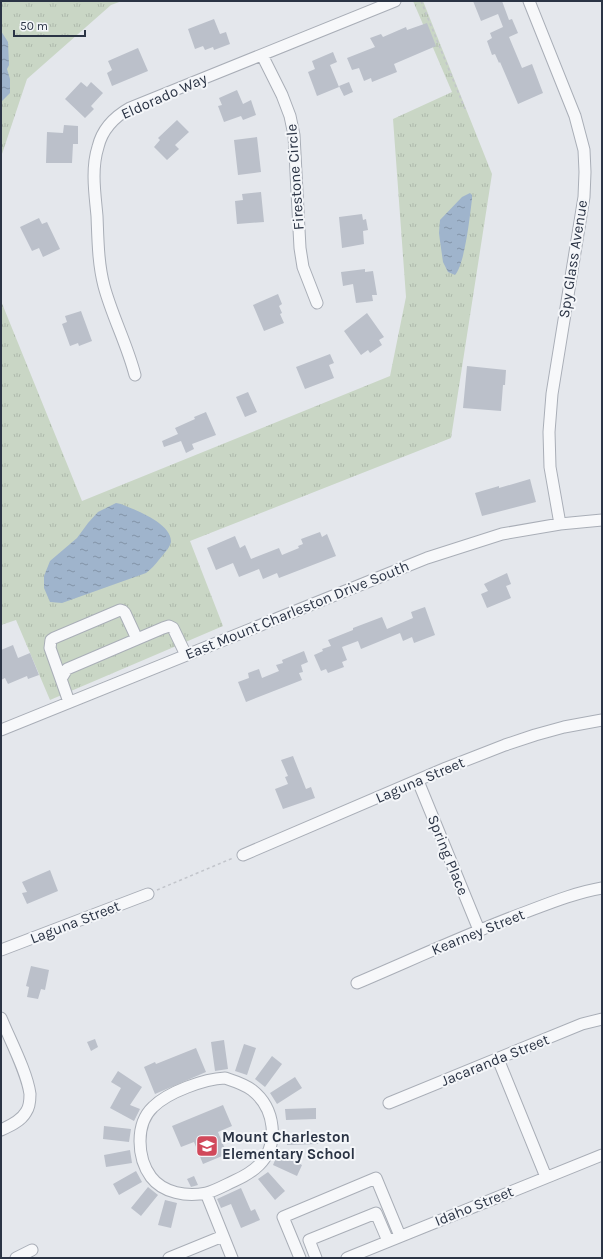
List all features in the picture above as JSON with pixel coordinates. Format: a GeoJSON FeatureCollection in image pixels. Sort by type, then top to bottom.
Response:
{"type":"FeatureCollection","features":[{"type":"Feature","properties":{"kind":"street","name":"Eldorado Way"},"geometry":{"type":"LineString","coordinates":[[135,374],[111,312],[103,285],[99,261],[94,180],[96,156],[102,136],[109,124],[121,113],[130,108],[395,1]]}},
{"type":"Feature","properties":{"kind":"street","name":"Spy Glass Avenue"},"geometry":{"type":"LineString","coordinates":[[529,1],[575,116],[584,150],[584,197],[552,394],[549,432],[550,467],[560,524]]}},
{"type":"Feature","properties":{"kind":"street","name":"Firestone Circle"},"geometry":{"type":"LineString","coordinates":[[262,55],[282,95],[290,116],[294,135],[300,248],[303,266],[316,303]]}},
{"type":"Feature","properties":{"kind":"street","name":"East Mount Charleston Drive South"},"geometry":{"type":"LineString","coordinates":[[1,730],[427,558],[502,534],[560,524],[602,520]]}},
{"type":"Feature","properties":{"kind":"street"},"geometry":{"type":"LineString","coordinates":[[69,702],[50,648],[51,640],[120,610],[125,613],[137,638]]}},
{"type":"Feature","properties":{"kind":"street"},"geometry":{"type":"LineString","coordinates":[[61,679],[67,669],[72,665],[169,626],[173,628],[186,655]]}},
{"type":"Feature","properties":{"kind":"street","name":"Laguna Street"},"geometry":{"type":"LineString","coordinates":[[243,855],[459,763],[535,735],[564,727],[602,720]]}},
{"type":"Feature","properties":{"kind":"street","name":"Spring Place"},"geometry":{"type":"LineString","coordinates":[[418,781],[479,930]]}},
{"type":"Feature","properties":{"kind":"street","name":"Kearney Street"},"geometry":{"type":"LineString","coordinates":[[357,983],[479,930],[559,899],[602,888]]}},
{"type":"Feature","properties":{"kind":"street","name":"Laguna Street"},"geometry":{"type":"LineString","coordinates":[[1,950],[148,894]]}},
{"type":"Feature","properties":{"kind":"street"},"geometry":{"type":"LineString","coordinates":[[1,1018],[26,1078],[30,1095],[26,1112],[19,1121],[1,1130]]}},
{"type":"Feature","properties":{"kind":"street","name":"Jacaranda Street"},"geometry":{"type":"LineString","coordinates":[[389,1103],[582,1024],[602,1019]]}},
{"type":"Feature","properties":{"kind":"street"},"geometry":{"type":"LineString","coordinates":[[498,1059],[546,1177]]}},
{"type":"Feature","properties":{"kind":"street"},"geometry":{"type":"LineString","coordinates":[[225,1078],[253,1090],[263,1102],[271,1118],[273,1133],[272,1143],[264,1159],[252,1171],[225,1186],[206,1193],[178,1193],[169,1191],[157,1184],[143,1164],[139,1146],[140,1136],[146,1115],[152,1107],[161,1100],[174,1093],[213,1079],[225,1078]]}},
{"type":"Feature","properties":{"kind":"street","name":"Idaho Street"},"geometry":{"type":"LineString","coordinates":[[347,1258],[602,1155]]}},
{"type":"Feature","properties":{"kind":"street"},"geometry":{"type":"LineString","coordinates":[[300,1258],[283,1217],[376,1178],[400,1236]]}},
{"type":"Feature","properties":{"kind":"street"},"geometry":{"type":"LineString","coordinates":[[206,1193],[232,1258]]}},
{"type":"Feature","properties":{"kind":"street"},"geometry":{"type":"LineString","coordinates":[[316,1258],[309,1240],[376,1212],[388,1241]]}},
{"type":"Feature","properties":{"kind":"street"},"geometry":{"type":"LineString","coordinates":[[169,1258],[224,1236]]}},
{"type":"Feature","properties":{"kind":"street"},"geometry":{"type":"LineString","coordinates":[[16,1258],[32,1250]]}},
{"type":"Feature","properties":{"kind":"path"},"geometry":{"type":"LineString","coordinates":[[421,1],[465,109]]}},
{"type":"Feature","properties":{"kind":"path"},"geometry":{"type":"LineString","coordinates":[[148,894],[243,855]]}},
{"type":"Feature","properties":{"kind":"green space"},"geometry":{"type":"Polygon","coordinates":[[[1,1],[122,1],[111,5],[27,79],[1,157],[1,1]]]}},
{"type":"Feature","properties":{"kind":"green space"},"geometry":{"type":"Polygon","coordinates":[[[413,1],[423,1],[492,174],[451,438],[190,541],[223,626],[50,700],[16,620],[1,625],[1,301],[82,501],[390,376],[406,297],[393,119],[452,92],[413,1]]]}},
{"type":"Feature","properties":{"kind":"water"},"geometry":{"type":"Polygon","coordinates":[[[1,31],[8,42],[9,65],[7,69],[10,79],[10,93],[1,102],[1,31]]]}},
{"type":"Feature","properties":{"kind":"water"},"geometry":{"type":"Polygon","coordinates":[[[470,193],[472,195],[472,199],[462,261],[455,275],[448,272],[443,262],[439,233],[440,220],[462,197],[470,193]]]}},
{"type":"Feature","properties":{"kind":"water"},"geometry":{"type":"Polygon","coordinates":[[[116,503],[152,518],[166,529],[170,535],[171,542],[168,549],[155,565],[146,573],[62,603],[50,602],[44,588],[44,576],[50,561],[77,538],[98,512],[116,503]]]}},
{"type":"Feature","properties":{"kind":"building"},"geometry":{"type":"Polygon","coordinates":[[[473,1],[502,1],[509,20],[512,19],[518,33],[509,37],[522,68],[532,64],[543,93],[518,104],[500,62],[499,63],[495,54],[492,55],[487,41],[492,38],[490,33],[503,27],[498,14],[481,21],[473,1]]]}},
{"type":"Feature","properties":{"kind":"building"},"geometry":{"type":"Polygon","coordinates":[[[214,19],[220,34],[226,32],[230,44],[214,50],[213,47],[205,50],[203,46],[195,49],[188,29],[214,19]]]}},
{"type":"Feature","properties":{"kind":"building"},"geometry":{"type":"Polygon","coordinates":[[[427,23],[436,46],[394,64],[397,72],[372,82],[371,78],[364,81],[359,68],[352,70],[347,58],[375,47],[370,38],[381,34],[383,37],[406,27],[407,30],[427,23]]]}},
{"type":"Feature","properties":{"kind":"building"},"geometry":{"type":"Polygon","coordinates":[[[138,48],[148,71],[112,86],[107,73],[112,70],[108,61],[138,48]]]}},
{"type":"Feature","properties":{"kind":"building"},"geometry":{"type":"Polygon","coordinates":[[[333,52],[337,62],[330,65],[339,87],[317,96],[308,72],[315,69],[312,61],[333,52]]]}},
{"type":"Feature","properties":{"kind":"building"},"geometry":{"type":"Polygon","coordinates":[[[81,82],[87,87],[91,82],[103,93],[91,106],[94,109],[85,118],[65,99],[81,82]]]}},
{"type":"Feature","properties":{"kind":"building"},"geometry":{"type":"Polygon","coordinates":[[[349,82],[353,92],[344,96],[339,86],[349,82]]]}},
{"type":"Feature","properties":{"kind":"building"},"geometry":{"type":"Polygon","coordinates":[[[237,90],[243,104],[251,100],[256,115],[243,120],[241,116],[224,122],[218,106],[222,105],[219,98],[237,90]]]}},
{"type":"Feature","properties":{"kind":"building"},"geometry":{"type":"Polygon","coordinates":[[[177,120],[189,132],[175,145],[179,149],[167,160],[154,147],[160,140],[158,138],[177,120]]]}},
{"type":"Feature","properties":{"kind":"building"},"geometry":{"type":"Polygon","coordinates":[[[64,125],[78,126],[78,144],[73,144],[72,163],[46,163],[47,132],[63,133],[64,125]]]}},
{"type":"Feature","properties":{"kind":"building"},"geometry":{"type":"Polygon","coordinates":[[[257,137],[261,172],[238,175],[234,140],[257,137]]]}},
{"type":"Feature","properties":{"kind":"building"},"geometry":{"type":"Polygon","coordinates":[[[261,192],[264,222],[237,224],[235,201],[243,200],[242,194],[261,192]]]}},
{"type":"Feature","properties":{"kind":"building"},"geometry":{"type":"Polygon","coordinates":[[[362,214],[363,220],[366,219],[368,230],[363,231],[364,244],[342,248],[339,217],[362,214]]]}},
{"type":"Feature","properties":{"kind":"building"},"geometry":{"type":"Polygon","coordinates":[[[39,218],[42,224],[47,222],[60,249],[43,257],[39,248],[32,251],[20,227],[39,218]]]}},
{"type":"Feature","properties":{"kind":"building"},"geometry":{"type":"Polygon","coordinates":[[[365,269],[365,272],[373,271],[377,295],[372,295],[373,301],[356,303],[353,284],[343,286],[341,272],[365,269]]]}},
{"type":"Feature","properties":{"kind":"building"},"geometry":{"type":"Polygon","coordinates":[[[278,294],[282,304],[279,306],[282,313],[280,314],[284,323],[264,331],[253,305],[278,294]]]}},
{"type":"Feature","properties":{"kind":"building"},"geometry":{"type":"Polygon","coordinates":[[[81,311],[92,341],[79,346],[78,343],[70,346],[62,324],[67,322],[65,316],[81,311]]]}},
{"type":"Feature","properties":{"kind":"building"},"geometry":{"type":"Polygon","coordinates":[[[367,313],[384,337],[379,340],[382,345],[370,353],[368,350],[361,355],[344,331],[367,313]]]}},
{"type":"Feature","properties":{"kind":"building"},"geometry":{"type":"Polygon","coordinates":[[[330,354],[334,363],[329,365],[334,378],[305,389],[296,367],[330,354]]]}},
{"type":"Feature","properties":{"kind":"building"},"geometry":{"type":"Polygon","coordinates":[[[467,366],[506,370],[501,411],[463,408],[467,366]]]}},
{"type":"Feature","properties":{"kind":"building"},"geometry":{"type":"Polygon","coordinates":[[[248,392],[257,412],[245,417],[236,397],[248,392]]]}},
{"type":"Feature","properties":{"kind":"building"},"geometry":{"type":"Polygon","coordinates":[[[206,412],[216,435],[192,444],[194,449],[186,453],[181,441],[164,447],[162,441],[178,434],[175,428],[206,412]]]}},
{"type":"Feature","properties":{"kind":"building"},"geometry":{"type":"Polygon","coordinates":[[[530,479],[536,502],[482,516],[475,493],[530,479]]]}},
{"type":"Feature","properties":{"kind":"building"},"geometry":{"type":"Polygon","coordinates":[[[320,532],[322,537],[327,534],[336,556],[279,578],[277,573],[263,579],[259,569],[239,577],[233,563],[216,570],[207,548],[235,536],[240,548],[245,545],[251,559],[279,548],[282,555],[299,548],[298,546],[303,544],[301,539],[320,532]]]}},
{"type":"Feature","properties":{"kind":"building"},"geometry":{"type":"Polygon","coordinates":[[[507,573],[511,584],[506,586],[511,598],[487,608],[481,594],[488,591],[484,584],[507,573]]]}},
{"type":"Feature","properties":{"kind":"building"},"geometry":{"type":"Polygon","coordinates":[[[425,607],[435,635],[414,643],[412,637],[403,641],[400,633],[361,649],[358,641],[342,647],[347,660],[342,662],[344,667],[328,673],[326,669],[321,671],[314,655],[323,651],[322,649],[331,646],[328,640],[353,630],[353,628],[382,617],[387,629],[413,618],[411,612],[425,607]]]}},
{"type":"Feature","properties":{"kind":"building"},"geometry":{"type":"Polygon","coordinates":[[[13,645],[18,658],[30,653],[39,675],[28,679],[27,676],[8,684],[5,678],[1,680],[1,650],[13,645]]]}},
{"type":"Feature","properties":{"kind":"building"},"geometry":{"type":"Polygon","coordinates":[[[304,651],[308,662],[301,665],[303,672],[299,673],[302,680],[246,702],[238,682],[249,678],[248,673],[259,669],[262,678],[279,671],[276,665],[283,663],[282,660],[304,651]]]}},
{"type":"Feature","properties":{"kind":"building"},"geometry":{"type":"Polygon","coordinates":[[[293,756],[306,789],[311,787],[315,798],[283,809],[275,789],[288,784],[285,777],[288,776],[281,760],[293,756]]]}},
{"type":"Feature","properties":{"kind":"building"},"geometry":{"type":"Polygon","coordinates":[[[50,870],[58,891],[27,904],[22,893],[27,892],[22,882],[50,870]]]}},
{"type":"Feature","properties":{"kind":"building"},"geometry":{"type":"Polygon","coordinates":[[[31,966],[49,970],[45,990],[41,989],[38,999],[27,997],[29,987],[26,986],[31,966]]]}},
{"type":"Feature","properties":{"kind":"building"},"geometry":{"type":"Polygon","coordinates":[[[95,1039],[98,1047],[91,1051],[87,1042],[95,1039]]]}},
{"type":"Feature","properties":{"kind":"building"},"geometry":{"type":"Polygon","coordinates":[[[224,1040],[228,1069],[215,1071],[211,1042],[224,1040]]]}},
{"type":"Feature","properties":{"kind":"building"},"geometry":{"type":"Polygon","coordinates":[[[244,1044],[256,1048],[247,1075],[235,1071],[244,1044]]]}},
{"type":"Feature","properties":{"kind":"building"},"geometry":{"type":"Polygon","coordinates":[[[196,1048],[206,1072],[155,1094],[144,1067],[155,1062],[156,1064],[196,1048]]]}},
{"type":"Feature","properties":{"kind":"building"},"geometry":{"type":"Polygon","coordinates":[[[272,1056],[282,1064],[265,1087],[255,1079],[272,1056]]]}},
{"type":"Feature","properties":{"kind":"building"},"geometry":{"type":"Polygon","coordinates":[[[118,1071],[142,1087],[130,1105],[140,1109],[134,1121],[110,1108],[121,1088],[111,1082],[118,1071]]]}},
{"type":"Feature","properties":{"kind":"building"},"geometry":{"type":"Polygon","coordinates":[[[295,1077],[302,1088],[277,1104],[270,1093],[295,1077]]]}},
{"type":"Feature","properties":{"kind":"building"},"geometry":{"type":"Polygon","coordinates":[[[223,1105],[232,1126],[218,1132],[227,1154],[203,1164],[194,1142],[181,1147],[172,1126],[223,1105]]]}},
{"type":"Feature","properties":{"kind":"building"},"geometry":{"type":"Polygon","coordinates":[[[316,1108],[316,1119],[286,1120],[285,1109],[316,1108]]]}},
{"type":"Feature","properties":{"kind":"building"},"geometry":{"type":"Polygon","coordinates":[[[104,1126],[131,1129],[129,1142],[103,1139],[104,1126]]]}},
{"type":"Feature","properties":{"kind":"building"},"geometry":{"type":"Polygon","coordinates":[[[317,1133],[318,1144],[287,1145],[287,1135],[317,1133]]]}},
{"type":"Feature","properties":{"kind":"building"},"geometry":{"type":"Polygon","coordinates":[[[130,1150],[132,1163],[106,1167],[104,1155],[130,1150]]]}},
{"type":"Feature","properties":{"kind":"building"},"geometry":{"type":"Polygon","coordinates":[[[278,1153],[302,1165],[297,1176],[273,1165],[278,1153]]]}},
{"type":"Feature","properties":{"kind":"building"},"geometry":{"type":"Polygon","coordinates":[[[136,1171],[142,1182],[119,1195],[113,1184],[136,1171]]]}},
{"type":"Feature","properties":{"kind":"building"},"geometry":{"type":"Polygon","coordinates":[[[268,1172],[285,1191],[275,1200],[258,1179],[268,1172]]]}},
{"type":"Feature","properties":{"kind":"building"},"geometry":{"type":"Polygon","coordinates":[[[194,1176],[198,1185],[191,1187],[187,1179],[194,1176]]]}},
{"type":"Feature","properties":{"kind":"building"},"geometry":{"type":"Polygon","coordinates":[[[148,1187],[158,1195],[141,1216],[131,1208],[148,1187]]]}},
{"type":"Feature","properties":{"kind":"building"},"geometry":{"type":"Polygon","coordinates":[[[241,1188],[251,1211],[255,1209],[260,1220],[241,1228],[231,1204],[221,1208],[217,1199],[241,1188]]]}},
{"type":"Feature","properties":{"kind":"building"},"geometry":{"type":"Polygon","coordinates":[[[165,1200],[177,1203],[171,1228],[158,1225],[165,1200]]]}},
{"type":"Feature","properties":{"kind":"place","name":"Mount Charleston Elementary School"},"geometry":{"type":"Point","coordinates":[207,1146]}}]}
